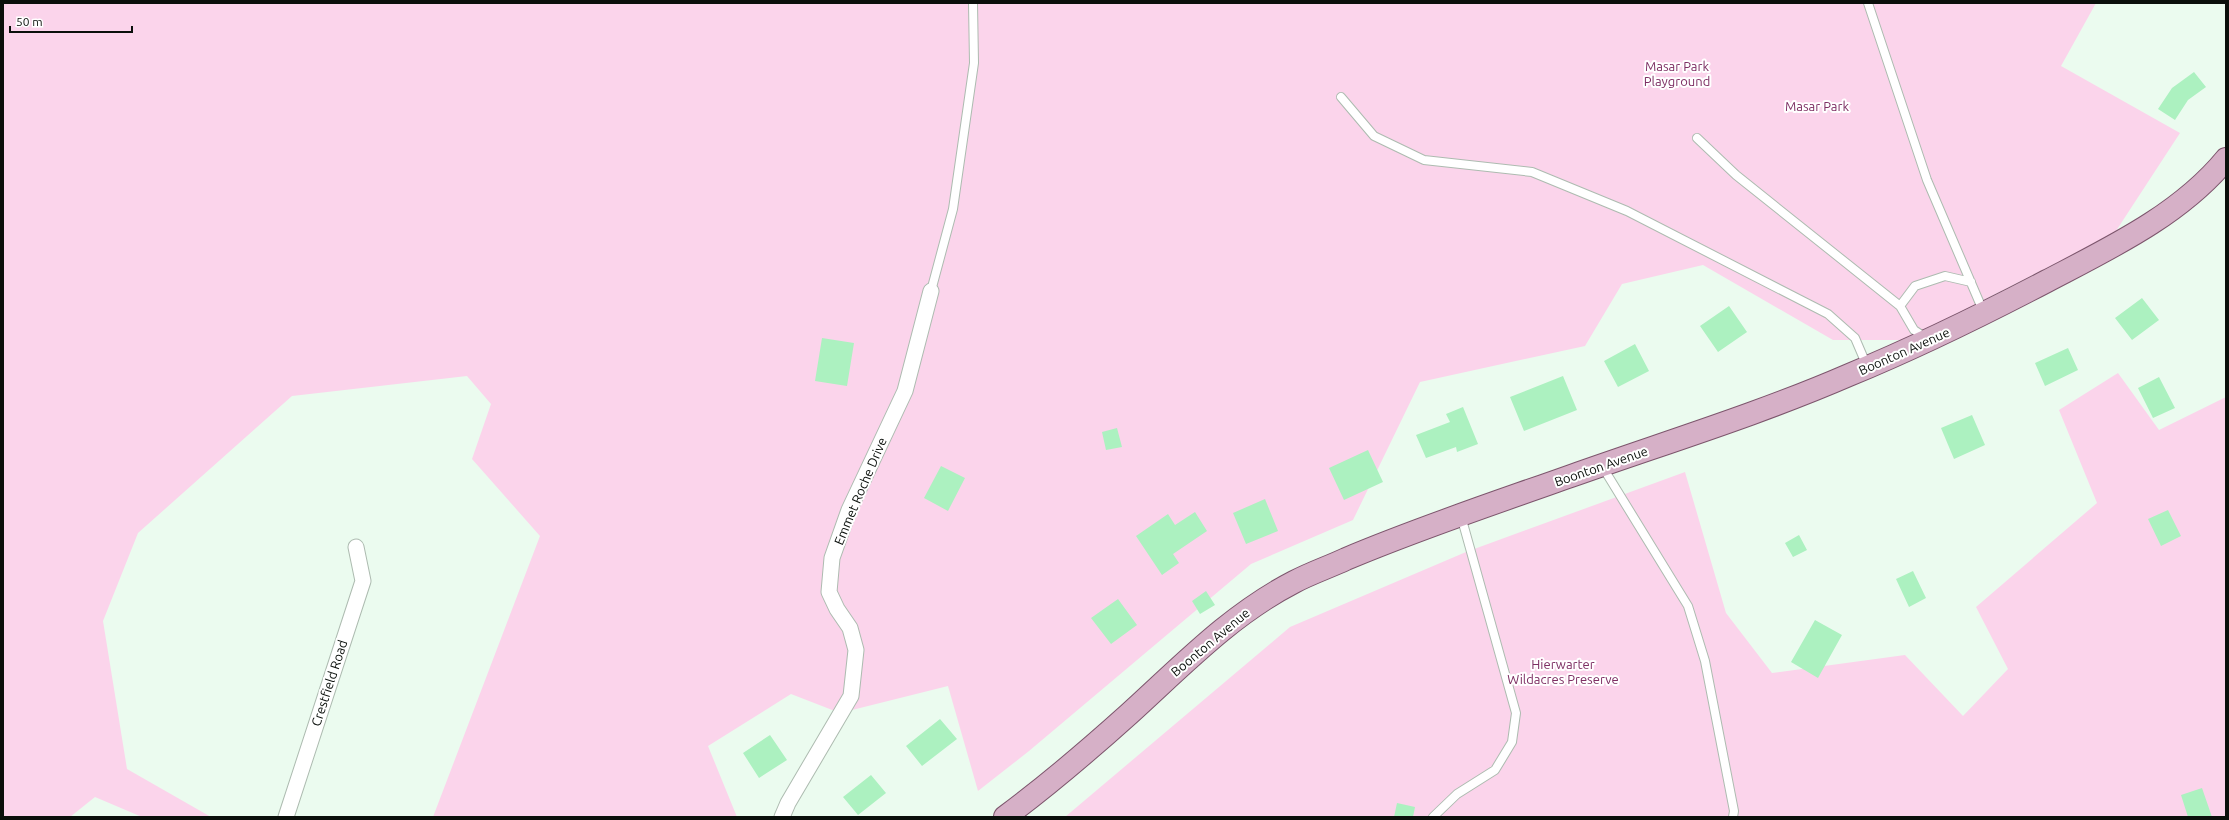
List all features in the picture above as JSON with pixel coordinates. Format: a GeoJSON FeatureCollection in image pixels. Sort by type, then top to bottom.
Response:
{"type":"FeatureCollection","features":[{"type":"Feature","properties":{"kind":"main road","name":"Boonton Avenue"},"geometry":{"type":"LineString","coordinates":[[1005,817],[1042,789],[1093,746],[1205,643],[1240,615],[1297,581],[1380,545],[1760,409],[1867,367],[1917,340],[1984,314],[2123,241],[2160,217],[2195,190],[2226,159]]}},
{"type":"Feature","properties":{"kind":"street","name":"Emmet Roche Drive"},"geometry":{"type":"LineString","coordinates":[[782,817],[788,803],[852,696],[856,650],[850,628],[837,609],[829,592],[832,558],[849,510],[904,391],[931,291]]}},
{"type":"Feature","properties":{"kind":"street","name":"Crestfield Road"},"geometry":{"type":"LineString","coordinates":[[286,817],[363,581],[356,547]]}},
{"type":"Feature","properties":{"kind":"lane"},"geometry":{"type":"LineString","coordinates":[[931,291],[954,202],[974,63],[973,3]]}},
{"type":"Feature","properties":{"kind":"lane"},"geometry":{"type":"LineString","coordinates":[[1868,3],[1927,180],[1984,314]]}},
{"type":"Feature","properties":{"kind":"lane"},"geometry":{"type":"LineString","coordinates":[[1341,97],[1374,136],[1424,160],[1532,172],[1627,211],[1821,310],[1828,314],[1855,338],[1867,367]]}},
{"type":"Feature","properties":{"kind":"lane"},"geometry":{"type":"LineString","coordinates":[[1697,138],[1736,175],[1900,306],[1917,340]]}},
{"type":"Feature","properties":{"kind":"lane"},"geometry":{"type":"LineString","coordinates":[[1900,306],[1915,286],[1945,276],[1971,282]]}},
{"type":"Feature","properties":{"kind":"lane"},"geometry":{"type":"LineString","coordinates":[[1602,465],[1688,606],[1705,661],[1734,811],[1733,817]]}},
{"type":"Feature","properties":{"kind":"lane"},"geometry":{"type":"LineString","coordinates":[[1433,817],[1457,794],[1495,770],[1512,742],[1516,713],[1461,515]]}},
{"type":"Feature","properties":{"kind":"green space"},"geometry":{"type":"Polygon","coordinates":[[[3,3],[2096,3],[2061,66],[2180,133],[2114,234],[1905,340],[1833,340],[1703,265],[1622,284],[1585,346],[1420,382],[1353,520],[1251,564],[1029,751],[978,791],[948,686],[840,713],[791,694],[708,746],[737,817],[433,817],[540,536],[472,459],[491,404],[467,376],[292,396],[138,533],[103,621],[127,769],[211,817],[142,817],[95,797],[70,817],[3,817],[3,3]]]}},
{"type":"Feature","properties":{"kind":"green space","name":"Hierwarter Wildacres Preserve"},"geometry":{"type":"Polygon","coordinates":[[[2118,373],[2159,430],[2226,397],[2226,817],[1065,817],[1290,627],[1466,552],[1685,472],[1726,613],[1772,673],[1905,655],[1963,716],[2008,669],[1976,607],[2097,503],[2059,410],[2118,373]]]}},
{"type":"Feature","properties":{"kind":"building"},"geometry":{"type":"Polygon","coordinates":[[[2194,72],[2206,87],[2188,100],[2175,120],[2158,109],[2172,88],[2194,72]]]}},
{"type":"Feature","properties":{"kind":"building"},"geometry":{"type":"Polygon","coordinates":[[[2142,298],[2159,320],[2132,340],[2115,318],[2142,298]]]}},
{"type":"Feature","properties":{"kind":"building"},"geometry":{"type":"Polygon","coordinates":[[[1729,306],[1747,332],[1718,352],[1700,326],[1729,306]]]}},
{"type":"Feature","properties":{"kind":"building"},"geometry":{"type":"Polygon","coordinates":[[[822,338],[854,343],[847,386],[815,381],[822,338]]]}},
{"type":"Feature","properties":{"kind":"building"},"geometry":{"type":"Polygon","coordinates":[[[1635,344],[1649,371],[1618,387],[1604,361],[1635,344]]]}},
{"type":"Feature","properties":{"kind":"building"},"geometry":{"type":"Polygon","coordinates":[[[2068,348],[2078,370],[2045,386],[2035,363],[2068,348]]]}},
{"type":"Feature","properties":{"kind":"building"},"geometry":{"type":"Polygon","coordinates":[[[1563,376],[1577,410],[1524,431],[1510,397],[1563,376]]]}},
{"type":"Feature","properties":{"kind":"building"},"geometry":{"type":"Polygon","coordinates":[[[2159,377],[2175,408],[2153,418],[2138,388],[2159,377]]]}},
{"type":"Feature","properties":{"kind":"building"},"geometry":{"type":"Polygon","coordinates":[[[1463,407],[1478,444],[1457,452],[1456,447],[1426,458],[1416,435],[1450,422],[1446,414],[1463,407]]]}},
{"type":"Feature","properties":{"kind":"building"},"geometry":{"type":"Polygon","coordinates":[[[1972,415],[1985,445],[1954,459],[1941,428],[1972,415]]]}},
{"type":"Feature","properties":{"kind":"building"},"geometry":{"type":"Polygon","coordinates":[[[1117,428],[1122,447],[1106,450],[1102,432],[1117,428]]]}},
{"type":"Feature","properties":{"kind":"building"},"geometry":{"type":"Polygon","coordinates":[[[1368,450],[1383,482],[1344,500],[1329,468],[1368,450]]]}},
{"type":"Feature","properties":{"kind":"building"},"geometry":{"type":"Polygon","coordinates":[[[941,466],[965,478],[948,511],[924,498],[941,466]]]}},
{"type":"Feature","properties":{"kind":"building"},"geometry":{"type":"Polygon","coordinates":[[[1265,499],[1278,531],[1246,544],[1233,513],[1265,499]]]}},
{"type":"Feature","properties":{"kind":"building"},"geometry":{"type":"Polygon","coordinates":[[[2168,510],[2181,536],[2161,546],[2148,519],[2168,510]]]}},
{"type":"Feature","properties":{"kind":"building"},"geometry":{"type":"Polygon","coordinates":[[[1195,512],[1207,531],[1173,554],[1179,563],[1162,575],[1136,536],[1168,514],[1175,525],[1195,512]]]}},
{"type":"Feature","properties":{"kind":"building"},"geometry":{"type":"Polygon","coordinates":[[[1799,535],[1807,550],[1793,557],[1785,543],[1799,535]]]}},
{"type":"Feature","properties":{"kind":"building"},"geometry":{"type":"Polygon","coordinates":[[[1913,571],[1926,598],[1909,607],[1896,579],[1913,571]]]}},
{"type":"Feature","properties":{"kind":"building"},"geometry":{"type":"Polygon","coordinates":[[[1206,591],[1215,605],[1200,614],[1192,601],[1206,591]]]}},
{"type":"Feature","properties":{"kind":"building"},"geometry":{"type":"Polygon","coordinates":[[[1118,599],[1137,625],[1111,644],[1091,618],[1118,599]]]}},
{"type":"Feature","properties":{"kind":"building"},"geometry":{"type":"Polygon","coordinates":[[[1815,620],[1842,635],[1818,678],[1791,662],[1815,620]]]}},
{"type":"Feature","properties":{"kind":"building"},"geometry":{"type":"Polygon","coordinates":[[[940,719],[957,739],[922,766],[906,746],[940,719]]]}},
{"type":"Feature","properties":{"kind":"building"},"geometry":{"type":"Polygon","coordinates":[[[770,735],[787,760],[759,778],[743,753],[770,735]]]}},
{"type":"Feature","properties":{"kind":"building"},"geometry":{"type":"Polygon","coordinates":[[[871,775],[886,793],[858,815],[843,797],[871,775]]]}},
{"type":"Feature","properties":{"kind":"building"},"geometry":{"type":"Polygon","coordinates":[[[2202,788],[2212,817],[2188,817],[2181,795],[2202,788]]]}},
{"type":"Feature","properties":{"kind":"building"},"geometry":{"type":"Polygon","coordinates":[[[1397,803],[1415,807],[1413,817],[1394,817],[1397,803]]]}},
{"type":"Feature","properties":{"kind":"park label","name":"Masar Park Playground"},"geometry":{"type":"Point","coordinates":[1677,74]}},
{"type":"Feature","properties":{"kind":"park label","name":"Masar Park"},"geometry":{"type":"Point","coordinates":[1817,106]}}]}
